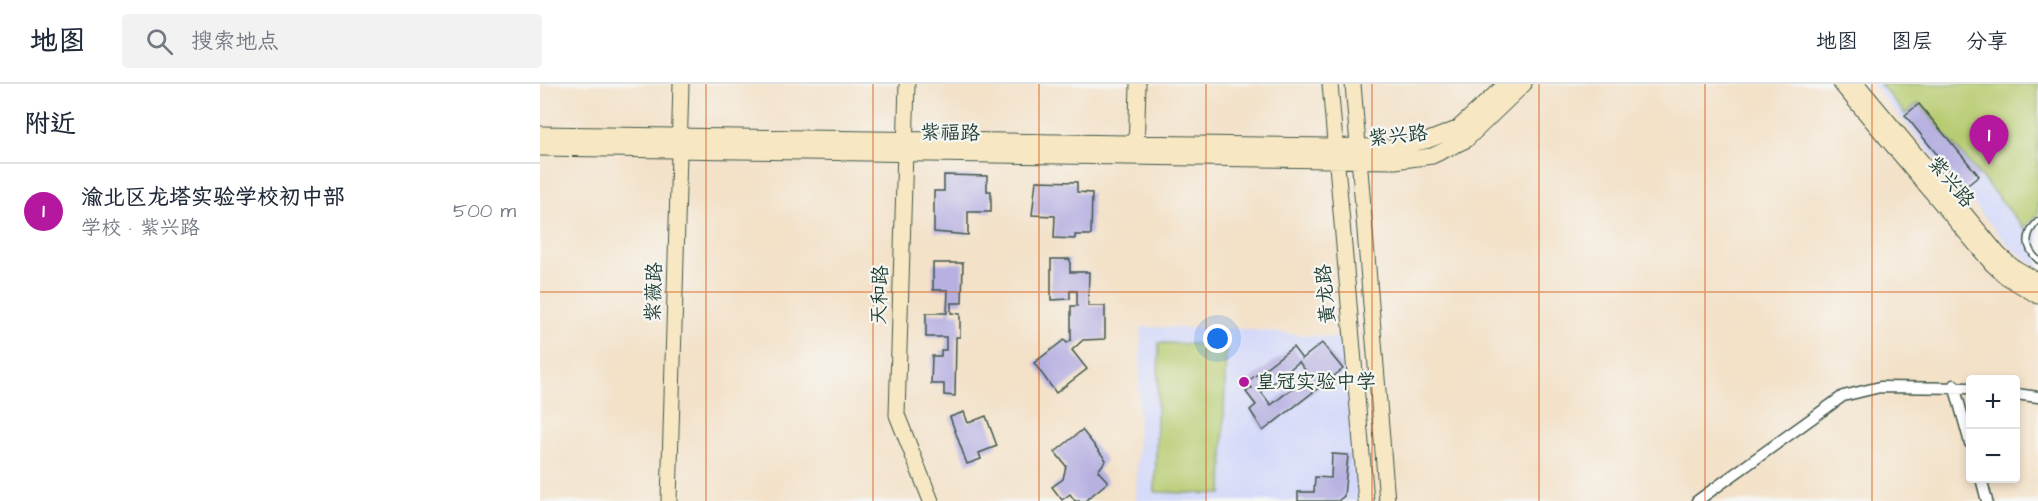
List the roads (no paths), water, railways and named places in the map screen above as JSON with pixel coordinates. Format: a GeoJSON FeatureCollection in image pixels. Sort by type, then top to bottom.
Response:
{"type":"FeatureCollection","features":[{"type":"Feature","properties":{"kind":"main road","name":"紫薇路"},"geometry":{"type":"LineString","coordinates":[[669,501],[681,84]]}},
{"type":"Feature","properties":{"kind":"main road","name":"天和路"},"geometry":{"type":"LineString","coordinates":[[907,84],[897,415],[931,501]]}},
{"type":"Feature","properties":{"kind":"main road"},"geometry":{"type":"LineString","coordinates":[[1136,150],[1138,84]]}},
{"type":"Feature","properties":{"kind":"main road","name":"黄龙路"},"geometry":{"type":"LineString","coordinates":[[1330,84],[1366,501]]}},
{"type":"Feature","properties":{"kind":"main road"},"geometry":{"type":"LineString","coordinates":[[1353,84],[1387,501]]}},
{"type":"Feature","properties":{"kind":"main road","name":"紫兴路"},"geometry":{"type":"LineString","coordinates":[[1358,153],[1426,141],[1457,129],[1506,84]]}},
{"type":"Feature","properties":{"kind":"main road","name":"紫兴路"},"geometry":{"type":"LineString","coordinates":[[1358,153],[1395,161],[1432,156],[1466,140],[1524,84]]}},
{"type":"Feature","properties":{"kind":"main road","name":"紫兴路"},"geometry":{"type":"LineString","coordinates":[[1841,84],[1992,264],[2005,276],[2038,296]]}},
{"type":"Feature","properties":{"kind":"main road","name":"紫兴路"},"geometry":{"type":"LineString","coordinates":[[1857,84],[2000,255],[2012,266],[2038,282]]}},
{"type":"Feature","properties":{"kind":"main road"},"geometry":{"type":"LineString","coordinates":[[1309,146],[1324,136],[1333,121]]}},
{"type":"Feature","properties":{"kind":"main road","name":"紫福路"},"geometry":{"type":"LineString","coordinates":[[540,134],[680,143],[1358,153]]}},
{"type":"Feature","properties":{"kind":"main road","name":"紫福路"},"geometry":{"type":"LineString","coordinates":[[540,148],[680,143]]}},
{"type":"Feature","properties":{"kind":"main road","name":"紫福路"},"geometry":{"type":"LineString","coordinates":[[1136,150],[1309,146],[1335,153]]}},
{"type":"Feature","properties":{"kind":"street"},"geometry":{"type":"LineString","coordinates":[[1954,386],[1967,429]]}},
{"type":"Feature","properties":{"kind":"street"},"geometry":{"type":"LineString","coordinates":[[1697,501],[1843,396],[1880,387],[1966,387]]}},
{"type":"Feature","properties":{"kind":"street"},"geometry":{"type":"LineString","coordinates":[[2020,395],[2038,397]]}},
{"type":"Feature","properties":{"kind":"street"},"geometry":{"type":"LineString","coordinates":[[1982,483],[1987,501]]}},
{"type":"Feature","properties":{"kind":"lane"},"geometry":{"type":"LineString","coordinates":[[2038,221],[2028,234],[2027,241],[2028,249],[2038,260]]}},
{"type":"Feature","properties":{"kind":"place","name":"渝北区龙塔实验学校初中部"},"geometry":{"type":"Point","coordinates":[1989,165]}},
{"type":"Feature","properties":{"kind":"place","name":"皇冠实验中学"},"geometry":{"type":"Point","coordinates":[1244,382]}}]}
